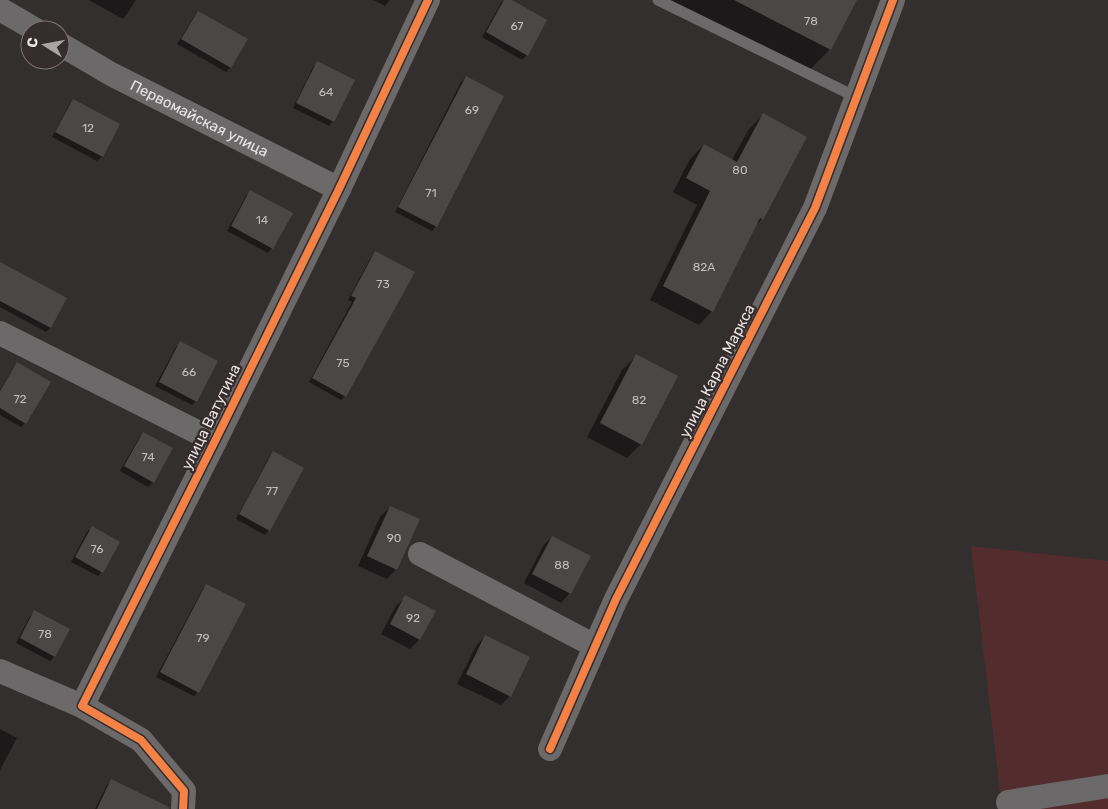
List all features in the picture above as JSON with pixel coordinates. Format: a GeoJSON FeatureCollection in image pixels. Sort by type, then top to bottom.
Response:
{"type":"FeatureCollection","features":[{"type":"Feature","properties":{"kind":"street","name":"улица Ватутина"},"geometry":{"type":"LineString","coordinates":[[82,706],[340,189],[428,0]]}},
{"type":"Feature","properties":{"kind":"street","name":"улица Карла Маркса"},"geometry":{"type":"LineString","coordinates":[[550,749],[616,599],[815,208],[892,0]]}},
{"type":"Feature","properties":{"kind":"street"},"geometry":{"type":"LineString","coordinates":[[0,9],[20,21]]}},
{"type":"Feature","properties":{"kind":"street","name":"Первомайская улица"},"geometry":{"type":"LineString","coordinates":[[70,50],[111,74],[340,189]]}},
{"type":"Feature","properties":{"kind":"street"},"geometry":{"type":"LineString","coordinates":[[0,333],[215,441]]}},
{"type":"Feature","properties":{"kind":"street"},"geometry":{"type":"LineString","coordinates":[[420,554],[595,646]]}},
{"type":"Feature","properties":{"kind":"street"},"geometry":{"type":"LineString","coordinates":[[0,671],[82,706],[141,740],[184,790],[183,809]]}},
{"type":"Feature","properties":{"kind":"street"},"geometry":{"type":"LineString","coordinates":[[1008,802],[1108,786]]}},
{"type":"Feature","properties":{"kind":"lane"},"geometry":{"type":"LineString","coordinates":[[658,0],[856,97]]}},
{"type":"Feature","properties":{"kind":"shaded area"},"geometry":{"type":"Polygon","coordinates":[[[971,546],[1108,561],[1108,809],[1002,809],[971,546]]]}},
{"type":"Feature","properties":{"kind":"building"},"geometry":{"type":"Polygon","coordinates":[[[504,0],[512,0],[547,20],[528,56],[486,32],[504,0]]]}},
{"type":"Feature","properties":{"kind":"building"},"geometry":{"type":"Polygon","coordinates":[[[734,0],[857,0],[831,50],[734,0]]]}},
{"type":"Feature","properties":{"kind":"building"},"geometry":{"type":"Polygon","coordinates":[[[198,11],[248,39],[231,68],[181,39],[198,11]]]}},
{"type":"Feature","properties":{"kind":"building"},"geometry":{"type":"Polygon","coordinates":[[[317,61],[355,80],[334,122],[296,103],[317,61]]]}},
{"type":"Feature","properties":{"kind":"building"},"geometry":{"type":"Polygon","coordinates":[[[466,76],[504,96],[437,227],[398,207],[466,76]]]}},
{"type":"Feature","properties":{"kind":"building"},"geometry":{"type":"Polygon","coordinates":[[[73,99],[120,124],[103,157],[55,132],[73,99]]]}},
{"type":"Feature","properties":{"kind":"building"},"geometry":{"type":"Polygon","coordinates":[[[763,113],[807,137],[763,220],[760,218],[713,312],[663,286],[710,191],[686,178],[704,144],[737,162],[763,113]]]}},
{"type":"Feature","properties":{"kind":"building"},"geometry":{"type":"Polygon","coordinates":[[[250,190],[293,213],[273,249],[231,226],[250,190]]]}},
{"type":"Feature","properties":{"kind":"building"},"geometry":{"type":"Polygon","coordinates":[[[375,251],[415,272],[346,397],[312,378],[356,298],[351,296],[375,251]]]}},
{"type":"Feature","properties":{"kind":"building"},"geometry":{"type":"Polygon","coordinates":[[[0,262],[67,298],[51,328],[0,301],[0,262]]]}},
{"type":"Feature","properties":{"kind":"building"},"geometry":{"type":"Polygon","coordinates":[[[180,341],[218,361],[197,402],[159,382],[180,341]]]}},
{"type":"Feature","properties":{"kind":"building"},"geometry":{"type":"Polygon","coordinates":[[[636,354],[678,376],[642,445],[600,423],[636,354]]]}},
{"type":"Feature","properties":{"kind":"building"},"geometry":{"type":"Polygon","coordinates":[[[17,362],[51,382],[26,424],[0,408],[0,391],[17,362]]]}},
{"type":"Feature","properties":{"kind":"building"},"geometry":{"type":"Polygon","coordinates":[[[143,432],[173,448],[154,483],[124,466],[143,432]]]}},
{"type":"Feature","properties":{"kind":"building"},"geometry":{"type":"Polygon","coordinates":[[[273,451],[304,468],[270,531],[239,514],[273,451]]]}},
{"type":"Feature","properties":{"kind":"building"},"geometry":{"type":"Polygon","coordinates":[[[390,506],[420,519],[397,570],[367,556],[390,506]]]}},
{"type":"Feature","properties":{"kind":"building"},"geometry":{"type":"Polygon","coordinates":[[[92,526],[120,542],[103,573],[75,557],[92,526]]]}},
{"type":"Feature","properties":{"kind":"building"},"geometry":{"type":"Polygon","coordinates":[[[552,536],[591,556],[571,594],[532,574],[552,536]]]}},
{"type":"Feature","properties":{"kind":"building"},"geometry":{"type":"Polygon","coordinates":[[[206,584],[246,604],[199,693],[160,672],[206,584]]]}},
{"type":"Feature","properties":{"kind":"building"},"geometry":{"type":"Polygon","coordinates":[[[405,595],[436,611],[420,640],[390,624],[405,595]]]}},
{"type":"Feature","properties":{"kind":"building"},"geometry":{"type":"Polygon","coordinates":[[[34,610],[70,629],[55,657],[20,638],[34,610]]]}},
{"type":"Feature","properties":{"kind":"building"},"geometry":{"type":"Polygon","coordinates":[[[485,635],[530,657],[511,697],[466,674],[485,635]]]}},
{"type":"Feature","properties":{"kind":"building"},"geometry":{"type":"Polygon","coordinates":[[[111,779],[169,807],[169,809],[97,809],[111,779]]]}},
{"type":"Feature","properties":{"kind":"cycle path"},"geometry":{"type":"LineString","coordinates":[[183,809],[184,791],[141,740],[82,706],[339,189],[428,0]]}},
{"type":"Feature","properties":{"kind":"cycle path"},"geometry":{"type":"LineString","coordinates":[[550,749],[616,599],[815,208],[893,0]]}}]}
